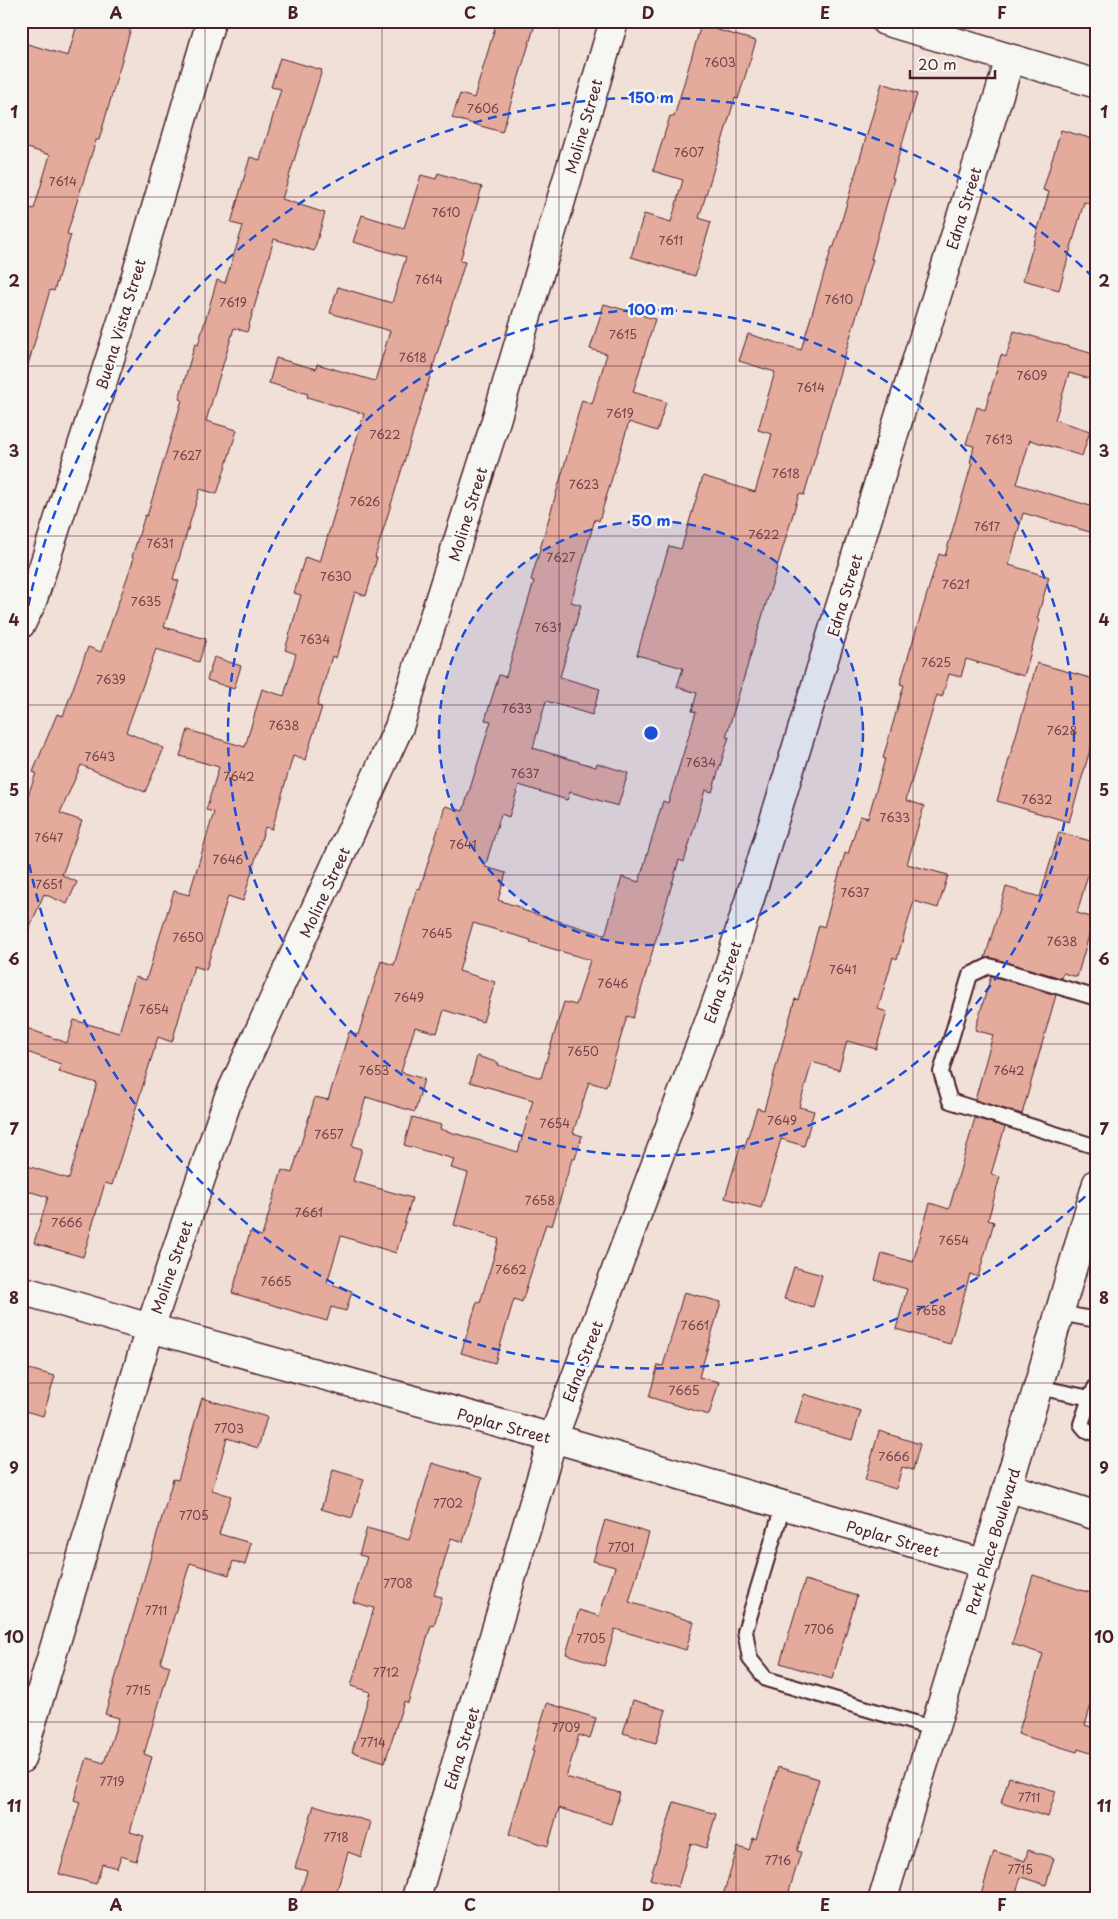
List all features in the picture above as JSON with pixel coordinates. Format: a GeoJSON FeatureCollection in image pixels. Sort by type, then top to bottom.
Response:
{"type":"FeatureCollection","features":[{"type":"Feature","properties":{"kind":"street","name":"Buena Vista Street"},"geometry":{"type":"LineString","coordinates":[[21,624],[32,602],[130,296],[211,21]]}},
{"type":"Feature","properties":{"kind":"street","name":"Moline Street"},"geometry":{"type":"LineString","coordinates":[[21,1759],[150,1328],[228,1099],[399,727],[497,418],[614,21]]}},
{"type":"Feature","properties":{"kind":"street"},"geometry":{"type":"LineString","coordinates":[[885,21],[1097,84]]}},
{"type":"Feature","properties":{"kind":"street","name":"Edna Street"},"geometry":{"type":"LineString","coordinates":[[416,1898],[553,1438],[722,985],[1010,59]]}},
{"type":"Feature","properties":{"kind":"street","name":"Park Place Boulevard"},"geometry":{"type":"LineString","coordinates":[[883,1898],[985,1564],[1059,1312],[1088,1246],[1097,1184]]}},
{"type":"Feature","properties":{"kind":"street","name":"Poplar Street"},"geometry":{"type":"LineString","coordinates":[[21,1290],[150,1328],[553,1438],[985,1564]]}},
{"type":"Feature","properties":{"kind":"street"},"geometry":{"type":"LineString","coordinates":[[1008,1487],[1097,1516]]}},
{"type":"Feature","properties":{"kind":"lane"},"geometry":{"type":"LineString","coordinates":[[1097,998],[989,966],[970,975],[941,1072],[950,1101],[1097,1147]]}},
{"type":"Feature","properties":{"kind":"lane"},"geometry":{"type":"LineString","coordinates":[[1059,1312],[1097,1320]]}},
{"type":"Feature","properties":{"kind":"lane"},"geometry":{"type":"LineString","coordinates":[[1097,1384],[1081,1424],[1086,1430],[1097,1434]]}},
{"type":"Feature","properties":{"kind":"lane"},"geometry":{"type":"LineString","coordinates":[[1038,1387],[1090,1398]]}},
{"type":"Feature","properties":{"kind":"lane"},"geometry":{"type":"LineString","coordinates":[[783,1506],[745,1631],[750,1659],[766,1679],[935,1729]]}},
{"type":"Feature","properties":{"kind":"building"},"geometry":{"type":"Polygon","coordinates":[[[78,21],[133,21],[99,140],[96,140],[67,234],[71,235],[54,291],[50,290],[27,368],[21,367],[21,206],[34,209],[50,155],[21,146],[21,42],[68,56],[78,21]]]}},
{"type":"Feature","properties":{"kind":"building"},"geometry":{"type":"Polygon","coordinates":[[[497,21],[536,21],[502,132],[452,118],[460,94],[474,98],[497,21]]]}},
{"type":"Feature","properties":{"kind":"building"},"geometry":{"type":"Polygon","coordinates":[[[701,25],[756,41],[738,99],[735,98],[699,218],[711,222],[695,276],[631,257],[644,214],[671,222],[683,180],[653,171],[670,116],[674,117],[701,25]]]}},
{"type":"Feature","properties":{"kind":"building"},"geometry":{"type":"Polygon","coordinates":[[[280,58],[322,70],[282,199],[325,213],[314,251],[274,239],[247,332],[234,328],[206,421],[237,430],[217,494],[200,489],[173,579],[179,581],[164,627],[206,639],[199,662],[156,649],[126,732],[164,748],[145,792],[81,765],[60,813],[82,821],[62,875],[77,882],[67,904],[44,894],[21,948],[21,815],[36,773],[33,772],[57,714],[63,716],[88,647],[101,652],[134,558],[132,557],[145,515],[147,516],[182,400],[179,399],[195,344],[198,345],[217,280],[225,283],[243,226],[231,223],[250,157],[260,160],[281,89],[271,87],[280,58]]]}},
{"type":"Feature","properties":{"kind":"building"},"geometry":{"type":"Polygon","coordinates":[[[882,83],[917,94],[892,178],[894,178],[871,259],[873,259],[804,495],[799,494],[726,737],[729,737],[712,792],[705,790],[684,862],[679,860],[633,1018],[627,1016],[606,1087],[589,1082],[573,1133],[582,1136],[575,1159],[572,1159],[552,1226],[546,1224],[522,1302],[514,1299],[495,1363],[461,1353],[477,1302],[480,1303],[499,1239],[454,1225],[468,1173],[451,1168],[454,1159],[404,1145],[412,1117],[441,1125],[440,1129],[518,1152],[533,1100],[470,1082],[477,1056],[499,1063],[498,1065],[541,1078],[564,1002],[576,1005],[590,960],[473,923],[459,971],[495,982],[483,1022],[444,1010],[437,1033],[415,1027],[401,1072],[424,1079],[415,1112],[366,1097],[352,1146],[362,1149],[353,1181],[412,1198],[396,1253],[341,1236],[327,1283],[352,1291],[346,1311],[331,1307],[327,1321],[232,1293],[250,1232],[262,1236],[282,1170],[292,1173],[315,1097],[328,1100],[349,1032],[358,1035],[381,961],[394,965],[417,888],[420,889],[445,806],[463,811],[491,721],[485,720],[499,675],[506,677],[534,581],[531,580],[582,400],[592,404],[607,354],[590,349],[604,304],[655,319],[633,392],[666,402],[657,431],[629,422],[599,521],[595,519],[571,602],[581,605],[560,677],[600,689],[592,715],[546,701],[533,748],[596,767],[597,763],[628,773],[618,806],[570,792],[567,800],[519,785],[509,817],[501,814],[485,867],[506,873],[498,900],[522,908],[522,910],[605,935],[622,877],[639,882],[663,801],[668,803],[696,712],[692,711],[697,693],[677,687],[683,668],[637,655],[669,546],[681,549],[703,476],[755,492],[772,434],[758,430],[775,372],[739,361],[748,334],[801,350],[832,247],[834,247],[882,83]]]}},
{"type":"Feature","properties":{"kind":"building"},"geometry":{"type":"Polygon","coordinates":[[[1061,130],[1097,140],[1097,188],[1092,205],[1084,202],[1059,290],[1023,280],[1049,192],[1043,190],[1061,130]]]}},
{"type":"Feature","properties":{"kind":"building"},"geometry":{"type":"Polygon","coordinates":[[[438,173],[482,187],[460,261],[465,262],[375,557],[377,558],[366,596],[355,592],[336,658],[332,656],[317,706],[322,707],[305,760],[293,756],[272,829],[265,827],[243,901],[228,896],[206,970],[194,966],[172,1042],[158,1037],[112,1185],[105,1183],[83,1257],[34,1243],[48,1197],[21,1189],[21,1164],[69,1179],[97,1083],[59,1072],[61,1064],[21,1050],[21,1026],[67,1043],[74,1020],[119,1033],[135,977],[146,980],[174,891],[189,895],[214,812],[206,810],[219,767],[180,756],[188,730],[245,747],[262,689],[284,696],[296,654],[285,650],[301,595],[294,593],[305,557],[320,562],[364,414],[307,397],[308,394],[269,383],[276,358],[316,369],[317,364],[375,381],[390,331],[330,313],[338,287],[392,303],[406,257],[353,242],[362,215],[404,228],[421,175],[436,179],[438,173]]]}},
{"type":"Feature","properties":{"kind":"building"},"geometry":{"type":"Polygon","coordinates":[[[1014,331],[1097,355],[1097,381],[1069,373],[1055,420],[1090,431],[1082,456],[1030,440],[1017,484],[1097,508],[1097,534],[1023,513],[1009,565],[1049,577],[1037,619],[1040,620],[1024,676],[966,659],[961,677],[949,674],[942,697],[937,695],[906,800],[924,806],[907,864],[948,875],[938,908],[914,901],[897,959],[893,957],[878,1009],[887,1012],[876,1049],[847,1041],[839,1070],[812,1062],[799,1107],[814,1111],[804,1146],[781,1139],[761,1208],[725,1198],[740,1147],[744,1149],[757,1108],[764,1110],[795,999],[798,1000],[819,925],[824,927],[845,853],[848,854],[860,816],[868,818],[904,685],[900,684],[939,554],[945,556],[972,463],[970,463],[974,446],[966,444],[977,407],[985,410],[1001,355],[1006,357],[1014,331]]]}},
{"type":"Feature","properties":{"kind":"building"},"geometry":{"type":"Polygon","coordinates":[[[214,657],[241,666],[234,689],[207,680],[214,657]]]}},
{"type":"Feature","properties":{"kind":"building"},"geometry":{"type":"Polygon","coordinates":[[[1037,663],[1097,680],[1097,726],[1069,822],[997,801],[1037,663]]]}},
{"type":"Feature","properties":{"kind":"building"},"geometry":{"type":"Polygon","coordinates":[[[1059,832],[1097,843],[1077,913],[1094,918],[1077,977],[1063,973],[1061,978],[991,958],[985,958],[1006,887],[1040,897],[1059,832]]]}},
{"type":"Feature","properties":{"kind":"building"},"geometry":{"type":"Polygon","coordinates":[[[991,976],[1056,995],[1022,1114],[975,1100],[993,1035],[975,1030],[991,976]]]}},
{"type":"Feature","properties":{"kind":"building"},"geometry":{"type":"Polygon","coordinates":[[[975,1118],[1005,1127],[991,1174],[1000,1177],[988,1220],[994,1222],[978,1277],[970,1274],[950,1344],[896,1329],[907,1289],[875,1280],[882,1253],[913,1262],[930,1203],[949,1209],[975,1118]]]}},
{"type":"Feature","properties":{"kind":"building"},"geometry":{"type":"Polygon","coordinates":[[[794,1267],[822,1275],[813,1307],[784,1299],[794,1267]]]}},
{"type":"Feature","properties":{"kind":"building"},"geometry":{"type":"Polygon","coordinates":[[[684,1292],[721,1302],[699,1377],[719,1382],[709,1415],[649,1397],[658,1365],[663,1366],[684,1292]]]}},
{"type":"Feature","properties":{"kind":"building"},"geometry":{"type":"Polygon","coordinates":[[[21,1367],[55,1376],[43,1416],[21,1410],[21,1367]]]}},
{"type":"Feature","properties":{"kind":"building"},"geometry":{"type":"Polygon","coordinates":[[[804,1394],[861,1411],[852,1440],[795,1424],[804,1394]]]}},
{"type":"Feature","properties":{"kind":"building"},"geometry":{"type":"Polygon","coordinates":[[[202,1398],[267,1417],[258,1448],[227,1438],[212,1490],[231,1496],[219,1534],[251,1543],[245,1565],[233,1561],[229,1575],[190,1563],[160,1663],[170,1666],[144,1754],[152,1757],[130,1832],[144,1836],[136,1861],[121,1856],[117,1868],[102,1864],[96,1884],[59,1874],[80,1802],[74,1800],[87,1758],[104,1763],[119,1718],[105,1714],[173,1479],[178,1480],[202,1398]]]}},
{"type":"Feature","properties":{"kind":"building"},"geometry":{"type":"Polygon","coordinates":[[[879,1431],[920,1444],[913,1470],[902,1467],[896,1489],[865,1480],[879,1431]]]}},
{"type":"Feature","properties":{"kind":"building"},"geometry":{"type":"Polygon","coordinates":[[[432,1463],[482,1478],[463,1542],[451,1538],[434,1595],[442,1597],[434,1626],[431,1625],[408,1703],[404,1701],[385,1762],[352,1752],[370,1692],[351,1686],[374,1608],[353,1602],[367,1557],[359,1555],[367,1528],[409,1540],[432,1463]]]}},
{"type":"Feature","properties":{"kind":"building"},"geometry":{"type":"Polygon","coordinates":[[[333,1470],[364,1479],[352,1518],[321,1509],[333,1470]]]}},
{"type":"Feature","properties":{"kind":"building"},"geometry":{"type":"Polygon","coordinates":[[[605,1520],[649,1533],[629,1602],[694,1622],[686,1650],[615,1629],[604,1666],[566,1654],[579,1610],[599,1616],[615,1567],[593,1561],[605,1520]]]}},
{"type":"Feature","properties":{"kind":"building"},"geometry":{"type":"Polygon","coordinates":[[[1033,1575],[1097,1595],[1097,1685],[1085,1725],[1097,1729],[1097,1755],[1078,1749],[1077,1752],[1018,1734],[1043,1654],[1012,1644],[1033,1575]]]}},
{"type":"Feature","properties":{"kind":"building"},"geometry":{"type":"Polygon","coordinates":[[[805,1580],[857,1596],[832,1679],[780,1663],[805,1580]]]}},
{"type":"Feature","properties":{"kind":"building"},"geometry":{"type":"Polygon","coordinates":[[[633,1700],[666,1710],[656,1743],[623,1733],[633,1700]]]}},
{"type":"Feature","properties":{"kind":"building"},"geometry":{"type":"Polygon","coordinates":[[[547,1703],[596,1718],[590,1739],[579,1735],[566,1777],[620,1793],[611,1824],[559,1808],[548,1846],[509,1834],[547,1703]]]}},
{"type":"Feature","properties":{"kind":"building"},"geometry":{"type":"Polygon","coordinates":[[[778,1767],[819,1779],[797,1851],[801,1852],[787,1898],[722,1898],[738,1847],[749,1850],[753,1838],[756,1839],[778,1767]]]}},
{"type":"Feature","properties":{"kind":"building"},"geometry":{"type":"Polygon","coordinates":[[[1009,1777],[1056,1791],[1048,1817],[1001,1803],[1009,1777]]]}},
{"type":"Feature","properties":{"kind":"building"},"geometry":{"type":"Polygon","coordinates":[[[674,1802],[716,1814],[706,1848],[691,1843],[678,1887],[650,1879],[674,1802]]]}},
{"type":"Feature","properties":{"kind":"building"},"geometry":{"type":"Polygon","coordinates":[[[314,1805],[371,1822],[361,1857],[348,1852],[335,1898],[299,1898],[307,1871],[295,1868],[314,1805]]]}},
{"type":"Feature","properties":{"kind":"building"},"geometry":{"type":"Polygon","coordinates":[[[1028,1850],[1054,1858],[1046,1885],[1021,1877],[1014,1898],[980,1898],[994,1851],[1025,1861],[1028,1850]]]}}]}
